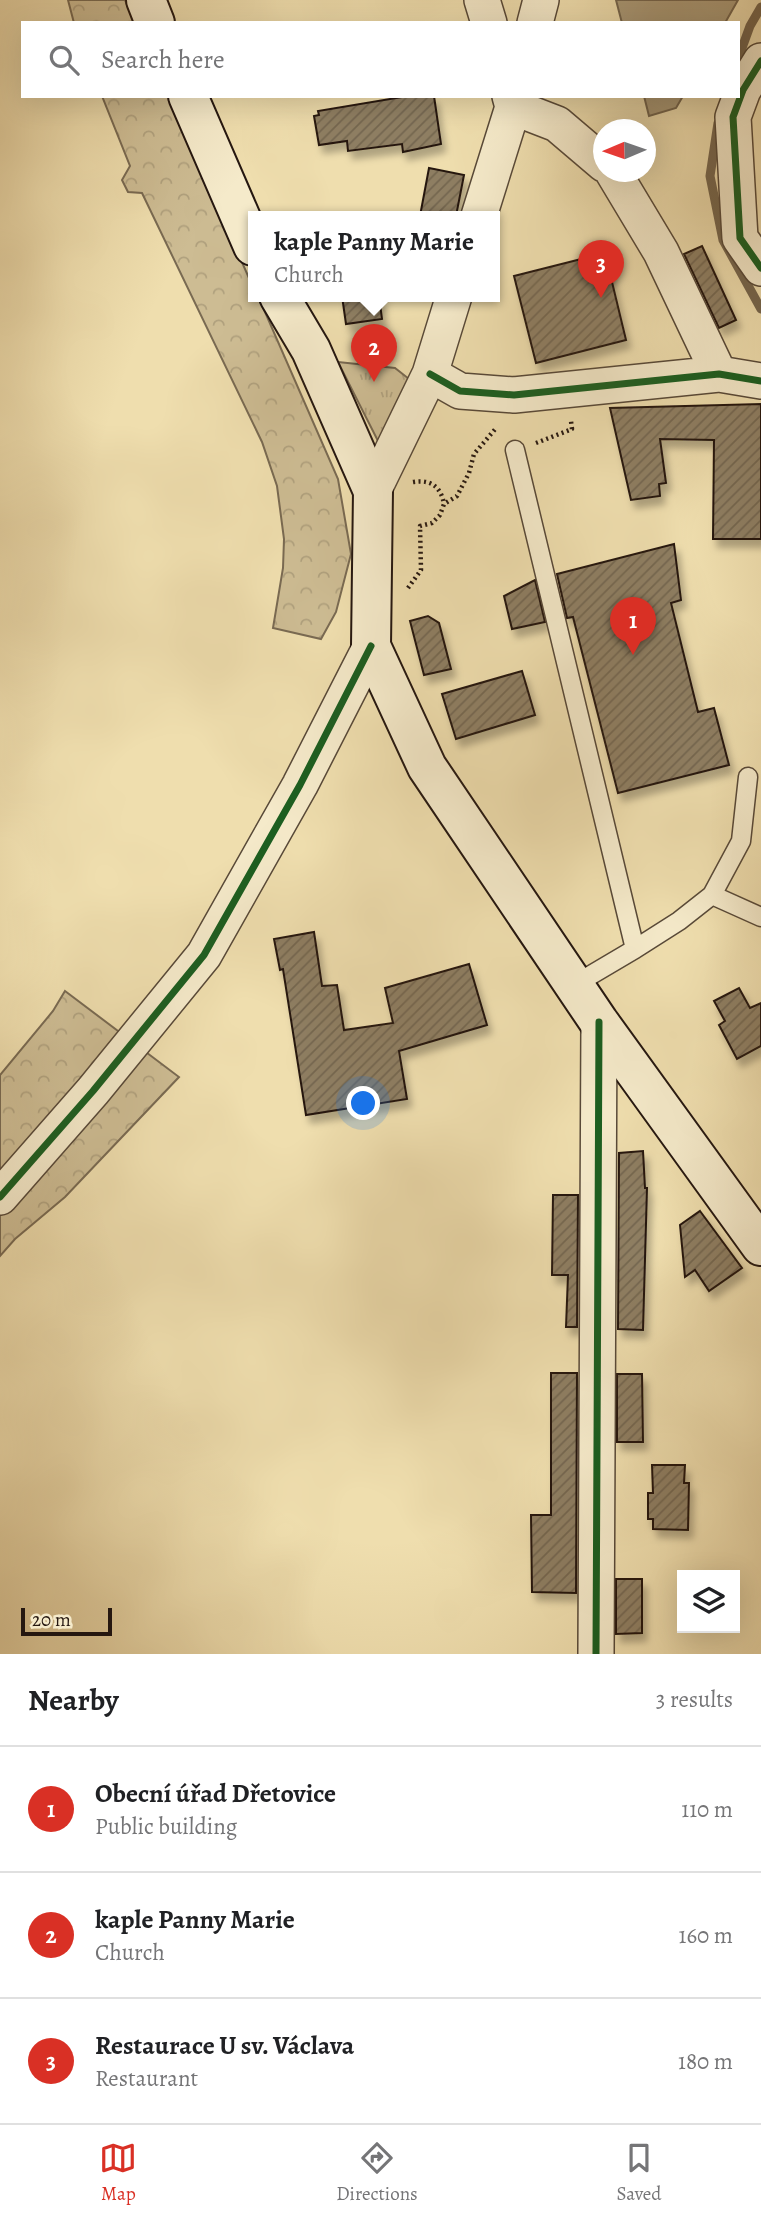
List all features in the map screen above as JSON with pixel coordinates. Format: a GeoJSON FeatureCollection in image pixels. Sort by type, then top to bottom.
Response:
{"type":"FeatureCollection","features":[{"type":"Feature","properties":{"kind":"main road"},"geometry":{"type":"LineString","coordinates":[[146,0],[155,21]]}},
{"type":"Feature","properties":{"kind":"main road"},"geometry":{"type":"LineString","coordinates":[[189,98],[248,234]]}},
{"type":"Feature","properties":{"kind":"main road"},"geometry":{"type":"LineString","coordinates":[[283,302],[390,489],[371,646],[426,767],[599,1022],[761,1246]]}},
{"type":"Feature","properties":{"kind":"street"},"geometry":{"type":"LineString","coordinates":[[482,0],[488,21]]}},
{"type":"Feature","properties":{"kind":"street"},"geometry":{"type":"LineString","coordinates":[[536,21],[541,0]]}},
{"type":"Feature","properties":{"kind":"street"},"geometry":{"type":"LineString","coordinates":[[761,61],[743,90],[733,117],[740,238],[761,268]]}},
{"type":"Feature","properties":{"kind":"street"},"geometry":{"type":"LineString","coordinates":[[480,211],[513,100],[557,124],[593,155]]}},
{"type":"Feature","properties":{"kind":"street"},"geometry":{"type":"LineString","coordinates":[[619,182],[661,252],[719,374]]}},
{"type":"Feature","properties":{"kind":"street"},"geometry":{"type":"LineString","coordinates":[[390,489],[452,302]]}},
{"type":"Feature","properties":{"kind":"street"},"geometry":{"type":"LineString","coordinates":[[430,374],[460,391],[514,395],[719,374],[761,381]]}},
{"type":"Feature","properties":{"kind":"street"},"geometry":{"type":"LineString","coordinates":[[0,1197],[93,1091],[204,955],[300,785],[371,646]]}},
{"type":"Feature","properties":{"kind":"street"},"geometry":{"type":"LineString","coordinates":[[596,1654],[599,1022]]}},
{"type":"Feature","properties":{"kind":"lane"},"geometry":{"type":"LineString","coordinates":[[515,450],[635,948]]}},
{"type":"Feature","properties":{"kind":"lane"},"geometry":{"type":"LineString","coordinates":[[574,985],[679,921],[712,895],[741,841],[748,776]]}},
{"type":"Feature","properties":{"kind":"lane"},"geometry":{"type":"LineString","coordinates":[[712,895],[761,917]]}},
{"type":"Feature","properties":{"kind":"path"},"geometry":{"type":"LineString","coordinates":[[444,504],[457,496],[469,473],[474,454],[501,423],[515,417],[514,395]]}},
{"type":"Feature","properties":{"kind":"path"},"geometry":{"type":"LineString","coordinates":[[515,450],[572,429],[570,409]]}},
{"type":"Feature","properties":{"kind":"path"},"geometry":{"type":"LineString","coordinates":[[390,489],[415,481],[426,481],[435,485],[442,494],[444,504],[440,515],[432,523],[420,526],[410,523]]}},
{"type":"Feature","properties":{"kind":"path"},"geometry":{"type":"LineString","coordinates":[[407,589],[421,570],[420,526]]}},
{"type":"Feature","properties":{"kind":"green space"},"geometry":{"type":"Polygon","coordinates":[[[68,0],[125,0],[134,21],[73,21],[68,0]]]}},
{"type":"Feature","properties":{"kind":"green space"},"geometry":{"type":"Polygon","coordinates":[[[103,98],[169,98],[248,276],[248,302],[261,302],[338,479],[351,554],[336,612],[321,639],[273,628],[283,568],[284,539],[277,486],[262,442],[142,193],[128,192],[122,180],[130,166],[103,98]]]}},
{"type":"Feature","properties":{"kind":"green space"},"geometry":{"type":"Polygon","coordinates":[[[338,362],[395,368],[409,379],[379,443],[338,362]]]}},
{"type":"Feature","properties":{"kind":"green space"},"geometry":{"type":"Polygon","coordinates":[[[65,991],[179,1077],[65,1197],[15,1239],[0,1256],[0,1075],[53,1011],[65,991]]]}},
{"type":"Feature","properties":{"kind":"shaded area"},"geometry":{"type":"Polygon","coordinates":[[[616,0],[738,0],[726,21],[621,21],[616,0]]]}},
{"type":"Feature","properties":{"kind":"shaded area"},"geometry":{"type":"Polygon","coordinates":[[[644,98],[682,98],[676,108],[649,116],[644,98]]]}},
{"type":"Feature","properties":{"kind":"building"},"geometry":{"type":"Polygon","coordinates":[[[396,98],[434,98],[441,144],[403,152],[402,144],[348,151],[347,141],[319,145],[314,116],[319,115],[318,111],[396,98]]]}},
{"type":"Feature","properties":{"kind":"building"},"geometry":{"type":"Polygon","coordinates":[[[429,168],[464,175],[457,211],[421,211],[429,168]]]}},
{"type":"Feature","properties":{"kind":"building"},"geometry":{"type":"Polygon","coordinates":[[[702,246],[736,320],[719,328],[684,254],[702,246]]]}},
{"type":"Feature","properties":{"kind":"building"},"geometry":{"type":"Polygon","coordinates":[[[605,253],[626,340],[536,363],[514,276],[605,253]]]}},
{"type":"Feature","properties":{"kind":"building"},"geometry":{"type":"Polygon","coordinates":[[[343,302],[380,302],[382,319],[346,324],[343,302]]]}},
{"type":"Feature","properties":{"kind":"building"},"geometry":{"type":"Polygon","coordinates":[[[761,404],[761,539],[713,539],[714,440],[660,439],[666,483],[659,484],[660,496],[631,500],[610,408],[761,404]]]}},
{"type":"Feature","properties":{"kind":"building"},"geometry":{"type":"Polygon","coordinates":[[[674,544],[681,600],[671,603],[698,712],[714,708],[729,765],[618,793],[573,617],[567,618],[557,574],[674,544]]]}},
{"type":"Feature","properties":{"kind":"building"},"geometry":{"type":"Polygon","coordinates":[[[535,580],[545,622],[512,629],[504,596],[535,580]]]}},
{"type":"Feature","properties":{"kind":"building"},"geometry":{"type":"Polygon","coordinates":[[[428,616],[439,623],[451,669],[424,675],[410,621],[428,616]]]}},
{"type":"Feature","properties":{"kind":"building"},"geometry":{"type":"Polygon","coordinates":[[[522,671],[535,715],[456,739],[442,694],[522,671]]]}},
{"type":"Feature","properties":{"kind":"building"},"geometry":{"type":"Polygon","coordinates":[[[314,932],[322,986],[337,985],[344,1030],[393,1023],[385,988],[469,964],[487,1025],[399,1051],[407,1099],[306,1115],[283,969],[280,970],[274,939],[314,932]]]}},
{"type":"Feature","properties":{"kind":"building"},"geometry":{"type":"Polygon","coordinates":[[[739,988],[750,1008],[761,1003],[761,1046],[737,1059],[719,1025],[725,1021],[714,1001],[739,988]]]}},
{"type":"Feature","properties":{"kind":"building"},"geometry":{"type":"Polygon","coordinates":[[[643,1151],[647,1188],[643,1330],[618,1329],[619,1153],[643,1151]]]}},
{"type":"Feature","properties":{"kind":"building"},"geometry":{"type":"Polygon","coordinates":[[[553,1195],[578,1195],[577,1327],[566,1327],[568,1275],[552,1275],[553,1195]]]}},
{"type":"Feature","properties":{"kind":"building"},"geometry":{"type":"Polygon","coordinates":[[[700,1211],[742,1268],[709,1291],[695,1270],[685,1277],[680,1225],[700,1211]]]}},
{"type":"Feature","properties":{"kind":"building"},"geometry":{"type":"Polygon","coordinates":[[[551,1373],[577,1373],[576,1593],[532,1592],[531,1515],[551,1515],[551,1373]]]}},
{"type":"Feature","properties":{"kind":"building"},"geometry":{"type":"Polygon","coordinates":[[[617,1374],[642,1374],[643,1442],[617,1442],[617,1374]]]}},
{"type":"Feature","properties":{"kind":"building"},"geometry":{"type":"Polygon","coordinates":[[[652,1465],[685,1465],[684,1483],[689,1483],[688,1530],[653,1529],[653,1519],[648,1519],[648,1493],[653,1493],[652,1465]]]}},
{"type":"Feature","properties":{"kind":"building"},"geometry":{"type":"Polygon","coordinates":[[[616,1579],[642,1579],[642,1633],[616,1634],[616,1579]]]}},
{"type":"Feature","properties":{"kind":"waterway"},"geometry":{"type":"LineString","coordinates":[[740,54],[750,26],[761,7]]}},
{"type":"Feature","properties":{"kind":"waterway"},"geometry":{"type":"LineString","coordinates":[[718,123],[710,176],[723,240],[761,309]]}},
{"type":"Feature","properties":{"kind":"cycle path"},"geometry":{"type":"LineString","coordinates":[[761,61],[743,90],[733,117],[740,238],[761,268]]}},
{"type":"Feature","properties":{"kind":"cycle path"},"geometry":{"type":"LineString","coordinates":[[430,374],[460,391],[514,395],[719,374],[761,381]]}},
{"type":"Feature","properties":{"kind":"cycle path"},"geometry":{"type":"LineString","coordinates":[[0,1197],[93,1091],[204,955],[300,785],[371,646]]}},
{"type":"Feature","properties":{"kind":"cycle path"},"geometry":{"type":"LineString","coordinates":[[596,1654],[599,1022]]}},
{"type":"Feature","properties":{"kind":"place","name":"Restaurace U sv. Václava"},"geometry":{"type":"Point","coordinates":[601,298]}},
{"type":"Feature","properties":{"kind":"place","name":"kaple Panny Marie"},"geometry":{"type":"Point","coordinates":[374,382]}},
{"type":"Feature","properties":{"kind":"place","name":"Obecní úřad Dřetovice"},"geometry":{"type":"Point","coordinates":[633,655]}}]}
